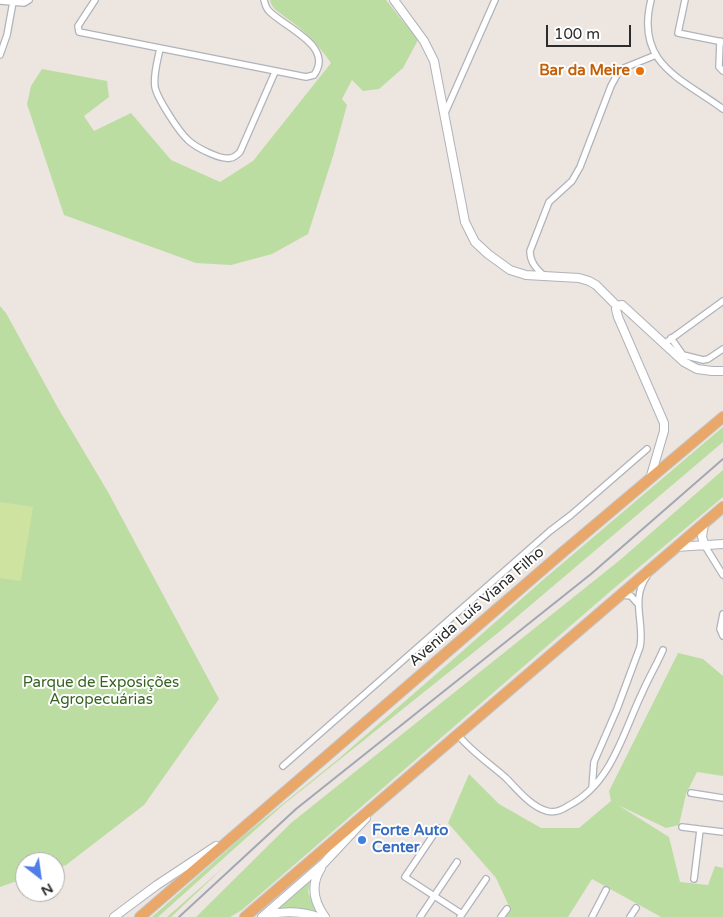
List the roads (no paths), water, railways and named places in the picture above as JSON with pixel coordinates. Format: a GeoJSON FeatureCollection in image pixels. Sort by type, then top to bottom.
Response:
{"type":"FeatureCollection","features":[{"type":"Feature","properties":{"kind":"highway","name":"Avenida Luís Viana Filho"},"geometry":{"type":"LineString","coordinates":[[140,917],[563,552],[723,417]]}},
{"type":"Feature","properties":{"kind":"highway"},"geometry":{"type":"LineString","coordinates":[[245,917],[723,507]]}},
{"type":"Feature","properties":{"kind":"main road"},"geometry":{"type":"LineString","coordinates":[[394,0],[432,53],[465,222],[475,242],[510,270],[526,276],[579,278],[589,281],[596,285],[617,306],[618,317],[664,423],[650,479]]}},
{"type":"Feature","properties":{"kind":"main road"},"geometry":{"type":"LineString","coordinates":[[617,306],[622,305],[668,341],[684,362],[697,369],[712,372],[723,371]]}},
{"type":"Feature","properties":{"kind":"main road"},"geometry":{"type":"LineString","coordinates":[[704,524],[702,537],[705,546]]}},
{"type":"Feature","properties":{"kind":"main road"},"geometry":{"type":"LineString","coordinates":[[676,547],[723,544]]}},
{"type":"Feature","properties":{"kind":"main road"},"geometry":{"type":"LineString","coordinates":[[263,916],[324,864],[391,792]]}},
{"type":"Feature","properties":{"kind":"main road","name":"Avenida Luís Viana Filho"},"geometry":{"type":"LineString","coordinates":[[114,917],[157,885],[253,821]]}},
{"type":"Feature","properties":{"kind":"main road"},"geometry":{"type":"LineString","coordinates":[[324,864],[317,874],[314,891],[316,901],[325,917]]}},
{"type":"Feature","properties":{"kind":"main road"},"geometry":{"type":"LineString","coordinates":[[263,916],[282,912],[295,912],[318,917]]}},
{"type":"Feature","properties":{"kind":"street"},"geometry":{"type":"LineString","coordinates":[[0,55],[7,35],[7,1],[24,3],[29,0]]}},
{"type":"Feature","properties":{"kind":"street"},"geometry":{"type":"LineString","coordinates":[[95,0],[78,26],[79,32],[275,72],[310,78],[314,76],[320,67],[320,60],[314,50],[300,33],[268,10],[264,0]]}},
{"type":"Feature","properties":{"kind":"street"},"geometry":{"type":"LineString","coordinates":[[445,113],[495,0]]}},
{"type":"Feature","properties":{"kind":"street"},"geometry":{"type":"LineString","coordinates":[[651,0],[646,21],[647,30],[656,55],[669,72],[680,82],[723,109]]}},
{"type":"Feature","properties":{"kind":"street"},"geometry":{"type":"LineString","coordinates":[[685,0],[678,33],[721,42],[719,67],[723,71]]}},
{"type":"Feature","properties":{"kind":"street"},"geometry":{"type":"LineString","coordinates":[[160,48],[155,75],[155,87],[174,122],[189,141],[217,156],[229,159],[240,152],[275,72]]}},
{"type":"Feature","properties":{"kind":"street"},"geometry":{"type":"LineString","coordinates":[[546,278],[533,265],[530,251],[548,202],[572,181],[580,167],[618,72],[656,55]]}},
{"type":"Feature","properties":{"kind":"street"},"geometry":{"type":"LineString","coordinates":[[723,301],[668,341],[683,356],[703,360],[708,359],[723,349]]}},
{"type":"Feature","properties":{"kind":"street"},"geometry":{"type":"LineString","coordinates":[[283,766],[550,531],[646,451],[659,449]]}},
{"type":"Feature","properties":{"kind":"street"},"geometry":{"type":"LineString","coordinates":[[705,546],[723,575]]}},
{"type":"Feature","properties":{"kind":"street"},"geometry":{"type":"LineString","coordinates":[[592,788],[594,762],[617,709],[640,647],[638,604],[643,583],[657,563]]}},
{"type":"Feature","properties":{"kind":"street"},"geometry":{"type":"LineString","coordinates":[[620,595],[631,596],[638,604]]}},
{"type":"Feature","properties":{"kind":"street"},"geometry":{"type":"LineString","coordinates":[[723,614],[720,629],[723,636]]}},
{"type":"Feature","properties":{"kind":"street"},"geometry":{"type":"LineString","coordinates":[[458,735],[470,750],[532,802],[546,811],[562,810],[575,803],[599,782],[608,768],[643,690],[664,650]]}},
{"type":"Feature","properties":{"kind":"street"},"geometry":{"type":"LineString","coordinates":[[691,793],[723,798]]}},
{"type":"Feature","properties":{"kind":"street"},"geometry":{"type":"LineString","coordinates":[[682,827],[723,832]]}},
{"type":"Feature","properties":{"kind":"street"},"geometry":{"type":"LineString","coordinates":[[438,828],[405,877],[461,915],[486,879]]}},
{"type":"Feature","properties":{"kind":"street"},"geometry":{"type":"LineString","coordinates":[[694,879],[700,830]]}},
{"type":"Feature","properties":{"kind":"street"},"geometry":{"type":"LineString","coordinates":[[420,917],[457,862]]}},
{"type":"Feature","properties":{"kind":"street"},"geometry":{"type":"LineString","coordinates":[[592,917],[606,890]]}},
{"type":"Feature","properties":{"kind":"street"},"geometry":{"type":"LineString","coordinates":[[630,917],[636,908]]}},
{"type":"Feature","properties":{"kind":"street"},"geometry":{"type":"LineString","coordinates":[[502,917],[507,909]]}},
{"type":"Feature","properties":{"kind":"railway"},"geometry":{"type":"LineString","coordinates":[[179,917],[296,809],[591,574],[723,459]]}},
{"type":"Feature","properties":{"kind":"place","name":"Bar da Meire"},"geometry":{"type":"Point","coordinates":[640,71]}},
{"type":"Feature","properties":{"kind":"place","name":"Forte Auto Center"},"geometry":{"type":"Point","coordinates":[362,840]}},
{"type":"Feature","properties":{"kind":"park label","name":"Parque de Exposições Agropecuárias"},"geometry":{"type":"Point","coordinates":[101,692]}}]}
